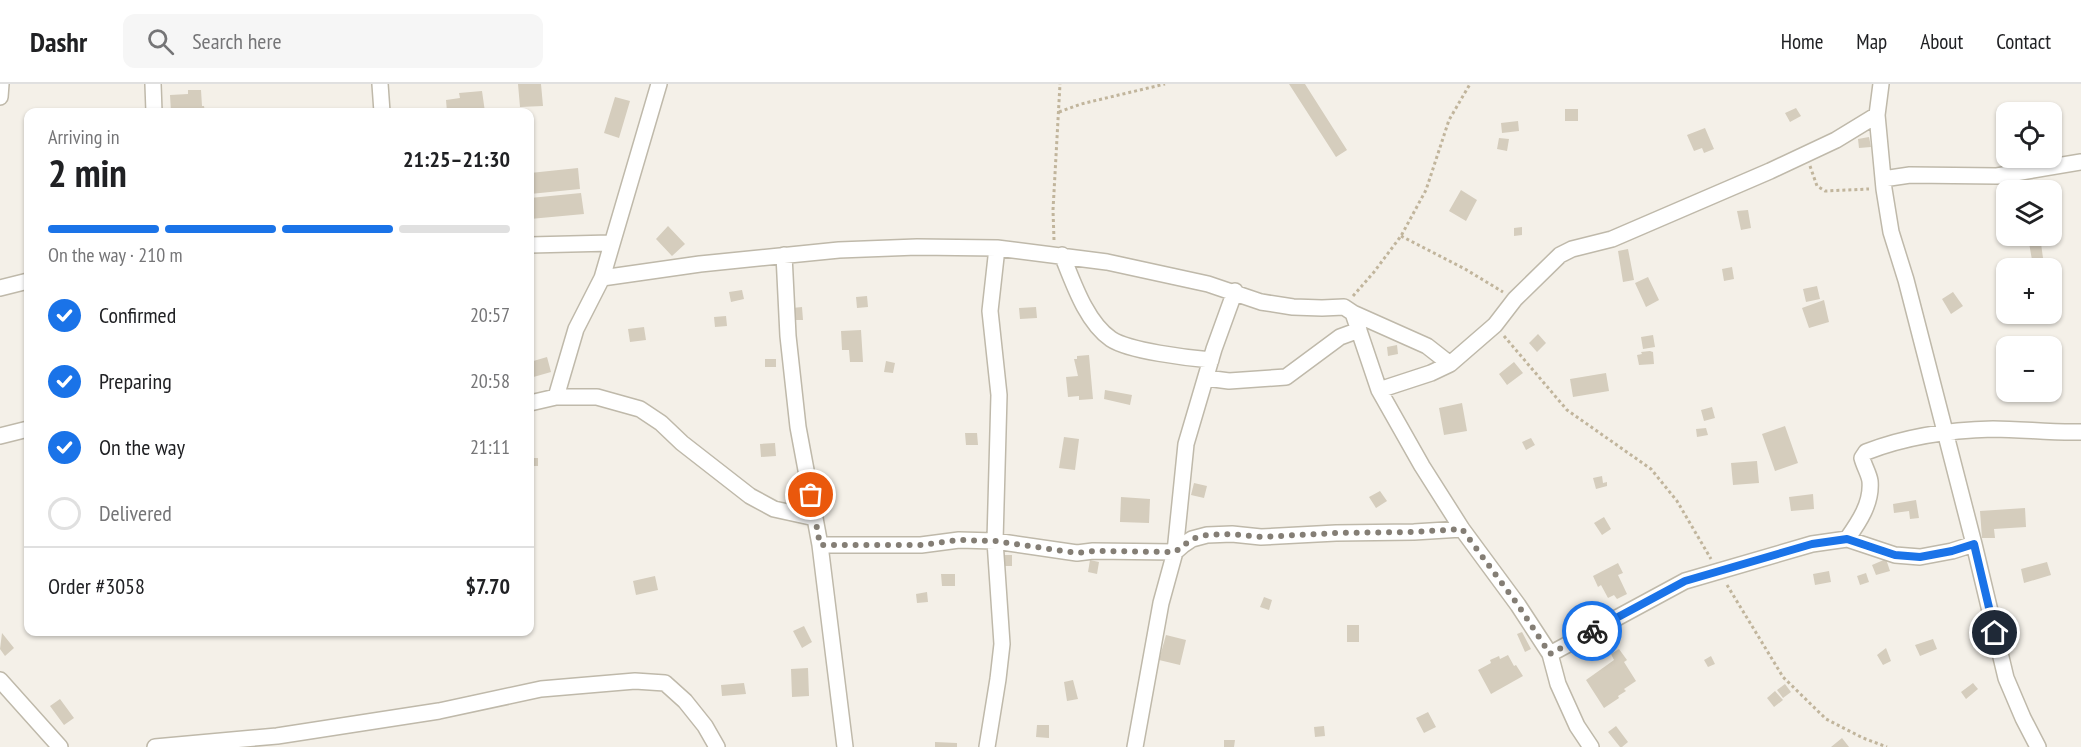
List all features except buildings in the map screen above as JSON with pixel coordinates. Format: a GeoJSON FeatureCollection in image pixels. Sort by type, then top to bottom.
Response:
{"type":"FeatureCollection","features":[{"type":"Feature","properties":{"kind":"street"},"geometry":{"type":"LineString","coordinates":[[0,97],[2,84]]}},
{"type":"Feature","properties":{"kind":"street"},"geometry":{"type":"LineString","coordinates":[[153,84],[154,108]]}},
{"type":"Feature","properties":{"kind":"street"},"geometry":{"type":"LineString","coordinates":[[380,84],[382,108]]}},
{"type":"Feature","properties":{"kind":"street"},"geometry":{"type":"LineString","coordinates":[[556,397],[576,329],[602,278],[659,84]]}},
{"type":"Feature","properties":{"kind":"street"},"geometry":{"type":"LineString","coordinates":[[1881,84],[1877,115],[1883,184],[1891,232],[1974,544],[2006,678],[2038,747]]}},
{"type":"Feature","properties":{"kind":"street"},"geometry":{"type":"LineString","coordinates":[[1379,390],[1431,373],[1450,364],[1495,325],[1515,299],[1560,255],[1572,249],[1611,239],[1836,140],[1877,115]]}},
{"type":"Feature","properties":{"kind":"street"},"geometry":{"type":"LineString","coordinates":[[1883,184],[1910,175],[1997,176],[2081,162]]}},
{"type":"Feature","properties":{"kind":"street"},"geometry":{"type":"LineString","coordinates":[[534,245],[611,243]]}},
{"type":"Feature","properties":{"kind":"street"},"geometry":{"type":"LineString","coordinates":[[602,278],[784,255],[916,246],[997,248],[1058,255],[1160,272],[1235,291],[1261,302],[1293,307],[1348,310],[1427,346],[1450,364]]}},
{"type":"Feature","properties":{"kind":"street"},"geometry":{"type":"LineString","coordinates":[[987,747],[1002,644],[995,541],[999,395],[990,311],[997,248]]}},
{"type":"Feature","properties":{"kind":"street"},"geometry":{"type":"LineString","coordinates":[[784,255],[788,336],[798,427],[820,545],[844,747]]}},
{"type":"Feature","properties":{"kind":"street"},"geometry":{"type":"LineString","coordinates":[[1058,255],[1093,320],[1112,339],[1145,350],[1211,360]]}},
{"type":"Feature","properties":{"kind":"street"},"geometry":{"type":"LineString","coordinates":[[0,288],[24,282]]}},
{"type":"Feature","properties":{"kind":"street"},"geometry":{"type":"LineString","coordinates":[[1136,747],[1161,603],[1175,552],[1186,444],[1211,360],[1235,291]]}},
{"type":"Feature","properties":{"kind":"street"},"geometry":{"type":"LineString","coordinates":[[1348,310],[1359,330],[1379,390],[1422,466],[1462,529],[1518,605],[1550,654],[1558,684],[1577,726],[1591,747]]}},
{"type":"Feature","properties":{"kind":"street"},"geometry":{"type":"LineString","coordinates":[[1206,378],[1229,381],[1286,377],[1340,338],[1359,330]]}},
{"type":"Feature","properties":{"kind":"street"},"geometry":{"type":"LineString","coordinates":[[534,402],[556,397],[597,397],[640,409],[661,423],[682,443],[750,496],[774,509],[815,518]]}},
{"type":"Feature","properties":{"kind":"street"},"geometry":{"type":"LineString","coordinates":[[1847,539],[1859,522],[1870,498],[1870,479],[1862,459],[1866,452],[1909,437],[1945,432],[1994,429],[2081,432]]}},
{"type":"Feature","properties":{"kind":"street"},"geometry":{"type":"LineString","coordinates":[[0,436],[24,430]]}},
{"type":"Feature","properties":{"kind":"street"},"geometry":{"type":"LineString","coordinates":[[820,545],[921,545],[959,540],[995,541],[1077,553],[1094,551],[1175,552],[1192,539],[1207,535],[1232,534],[1261,537],[1462,529]]}},
{"type":"Feature","properties":{"kind":"street"},"geometry":{"type":"LineString","coordinates":[[1550,654],[1677,585],[1812,544],[1847,539],[1895,555],[1920,557],[1974,544]]}},
{"type":"Feature","properties":{"kind":"street"},"geometry":{"type":"LineString","coordinates":[[0,680],[60,747]]}},
{"type":"Feature","properties":{"kind":"street"},"geometry":{"type":"LineString","coordinates":[[154,747],[277,736],[439,711],[541,689],[635,681],[665,683],[685,701],[705,726],[717,747]]}},
{"type":"Feature","properties":{"kind":"path"},"geometry":{"type":"LineString","coordinates":[[1058,255],[1053,210],[1060,84]]}},
{"type":"Feature","properties":{"kind":"path"},"geometry":{"type":"LineString","coordinates":[[1059,112],[1081,104],[1165,84]]}},
{"type":"Feature","properties":{"kind":"path"},"geometry":{"type":"LineString","coordinates":[[1348,310],[1401,236],[1426,190],[1449,120],[1470,84]]}},
{"type":"Feature","properties":{"kind":"path"},"geometry":{"type":"LineString","coordinates":[[1806,153],[1817,186],[1825,191],[1883,184]]}},
{"type":"Feature","properties":{"kind":"path"},"geometry":{"type":"LineString","coordinates":[[1401,236],[1465,268],[1515,299]]}},
{"type":"Feature","properties":{"kind":"path"},"geometry":{"type":"LineString","coordinates":[[1495,325],[1567,410],[1651,469],[1677,501],[1783,677],[1826,719],[1863,738],[1887,747]]}},
{"type":"Feature","properties":{"kind":"way so far"},"geometry":{"type":"LineString","coordinates":[[811,495],[820,545],[921,545],[959,540],[995,541],[1077,553],[1094,551],[1175,552],[1192,539],[1207,535],[1232,534],[1261,537],[1462,529],[1518,605],[1550,654],[1592,631]]}},
{"type":"Feature","properties":{"kind":"route"},"geometry":{"type":"LineString","coordinates":[[1592,631],[1685,581],[1812,544],[1847,539],[1895,555],[1920,557],[1974,544],[1995,633]]}}]}
